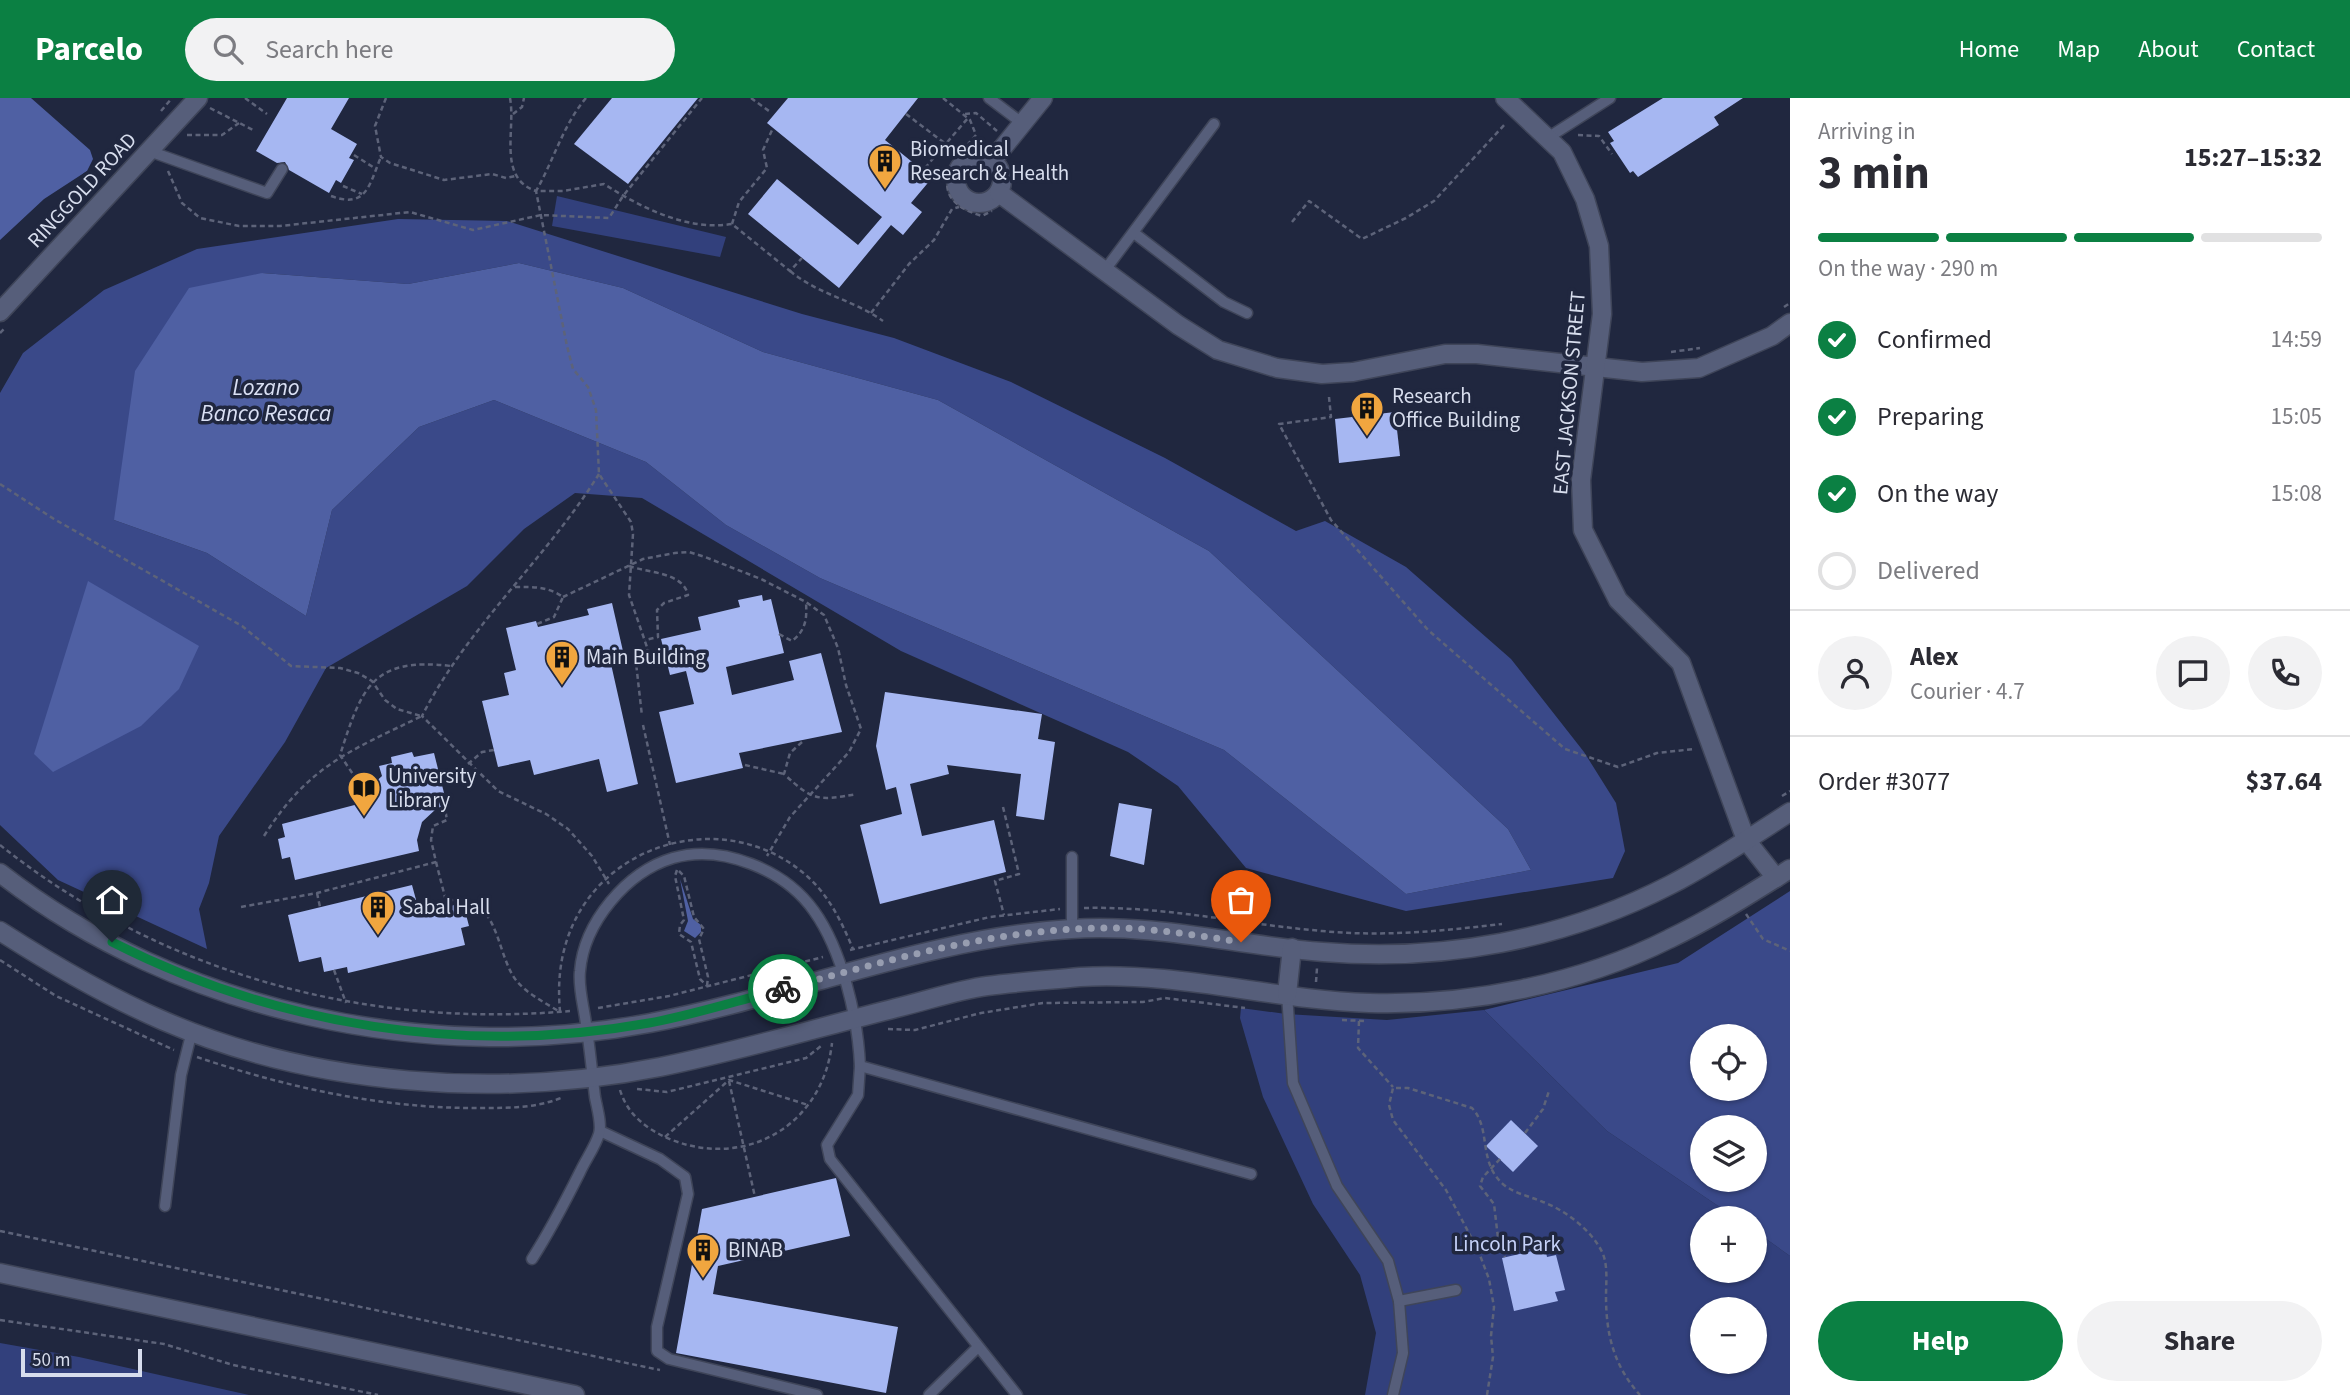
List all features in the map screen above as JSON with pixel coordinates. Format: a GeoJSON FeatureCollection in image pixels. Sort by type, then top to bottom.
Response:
{"type":"FeatureCollection","features":[{"type":"Feature","properties":{"kind":"main road"},"geometry":{"type":"LineString","coordinates":[[987,154],[1002,176],[999,192],[987,202],[973,202],[961,195],[956,181],[965,162],[987,154],[1022,124],[1043,98]]}},
{"type":"Feature","properties":{"kind":"main road","name":"EAST JACKSON STREET"},"geometry":{"type":"LineString","coordinates":[[1505,98],[1562,152],[1585,199],[1599,246],[1602,314],[1581,480],[1583,530],[1618,600],[1681,663],[1746,840],[1783,873]]}},
{"type":"Feature","properties":{"kind":"main road","name":"RINGGOLD ROAD"},"geometry":{"type":"LineString","coordinates":[[0,312],[201,102]]}},
{"type":"Feature","properties":{"kind":"main road"},"geometry":{"type":"LineString","coordinates":[[999,192],[1178,324],[1218,350],[1277,368],[1322,374],[1353,372],[1445,354],[1595,365],[1642,372],[1699,368],[1772,336],[1787,322]]}},
{"type":"Feature","properties":{"kind":"main road"},"geometry":{"type":"LineString","coordinates":[[0,873],[84,928],[145,959],[212,987],[285,1010],[352,1024],[448,1035],[587,1032],[650,1023],[959,943],[1072,929],[1166,932],[1319,952],[1385,956],[1451,951],[1556,930],[1605,914],[1670,885],[1790,812]]}},
{"type":"Feature","properties":{"kind":"main road"},"geometry":{"type":"LineString","coordinates":[[0,931],[83,982],[167,1023],[302,1064],[410,1080],[478,1085],[592,1078],[684,1061],[983,986],[1086,977],[1178,981],[1367,1003],[1430,1001],[1544,982],[1612,963],[1644,950],[1737,903],[1783,873]]}},
{"type":"Feature","properties":{"kind":"main road"},"geometry":{"type":"LineString","coordinates":[[1287,994],[1292,948]]}},
{"type":"Feature","properties":{"kind":"main road"},"geometry":{"type":"LineString","coordinates":[[0,1273],[575,1395]]}},
{"type":"Feature","properties":{"kind":"lane"},"geometry":{"type":"LineString","coordinates":[[989,98],[1022,124]]}},
{"type":"Feature","properties":{"kind":"lane"},"geometry":{"type":"LineString","coordinates":[[1549,138],[1610,98]]}},
{"type":"Feature","properties":{"kind":"lane"},"geometry":{"type":"LineString","coordinates":[[1105,270],[1214,124]]}},
{"type":"Feature","properties":{"kind":"lane"},"geometry":{"type":"LineString","coordinates":[[155,153],[267,193],[282,169]]}},
{"type":"Feature","properties":{"kind":"lane"},"geometry":{"type":"LineString","coordinates":[[1134,233],[1224,302],[1247,313]]}},
{"type":"Feature","properties":{"kind":"lane"},"geometry":{"type":"LineString","coordinates":[[531,1259],[554,1224],[600,1131],[580,972],[586,945],[600,914],[616,896],[654,867],[674,858],[707,855],[737,860],[760,868],[789,886],[810,905],[826,927],[855,1018],[860,1066],[858,1095],[827,1145],[830,1159],[1017,1395]]}},
{"type":"Feature","properties":{"kind":"lane"},"geometry":{"type":"LineString","coordinates":[[1072,857],[1072,929]]}},
{"type":"Feature","properties":{"kind":"lane"},"geometry":{"type":"LineString","coordinates":[[1287,994],[1293,1083],[1337,1186],[1388,1261],[1399,1301],[1404,1329],[1393,1395]]}},
{"type":"Feature","properties":{"kind":"lane"},"geometry":{"type":"LineString","coordinates":[[166,1206],[181,1075],[192,1031]]}},
{"type":"Feature","properties":{"kind":"lane"},"geometry":{"type":"LineString","coordinates":[[860,1066],[1251,1174]]}},
{"type":"Feature","properties":{"kind":"lane"},"geometry":{"type":"LineString","coordinates":[[600,1131],[660,1159],[685,1177],[688,1194],[657,1327],[657,1351],[669,1359],[817,1395]]}},
{"type":"Feature","properties":{"kind":"lane"},"geometry":{"type":"LineString","coordinates":[[1399,1301],[1457,1290]]}},
{"type":"Feature","properties":{"kind":"lane"},"geometry":{"type":"LineString","coordinates":[[929,1395],[978,1347]]}},
{"type":"Feature","properties":{"kind":"path"},"geometry":{"type":"LineString","coordinates":[[246,98],[267,114]]}},
{"type":"Feature","properties":{"kind":"path"},"geometry":{"type":"LineString","coordinates":[[331,196],[348,202],[362,194],[372,182],[381,157],[375,126],[386,98]]}},
{"type":"Feature","properties":{"kind":"path"},"geometry":{"type":"LineString","coordinates":[[510,98],[513,114],[511,161],[515,176],[523,187],[536,191],[563,191],[604,184],[623,196],[677,220],[717,226],[732,224],[811,288],[871,313],[883,321]]}},
{"type":"Feature","properties":{"kind":"path"},"geometry":{"type":"LineString","coordinates":[[513,114],[522,107],[524,98]]}},
{"type":"Feature","properties":{"kind":"path"},"geometry":{"type":"LineString","coordinates":[[586,98],[570,116],[555,157],[536,191],[573,369],[588,387],[596,410],[599,474],[631,522],[633,534],[629,595],[648,650],[635,654],[642,716]]}},
{"type":"Feature","properties":{"kind":"path"},"geometry":{"type":"LineString","coordinates":[[155,153],[182,203],[200,218],[239,226],[280,226],[410,212],[473,230],[541,215],[609,218],[623,196],[702,98]]}},
{"type":"Feature","properties":{"kind":"path"},"geometry":{"type":"LineString","coordinates":[[751,98],[769,111]]}},
{"type":"Feature","properties":{"kind":"path"},"geometry":{"type":"LineString","coordinates":[[943,98],[968,118],[976,135],[960,152],[946,180],[949,194],[960,206],[982,216],[992,211]]}},
{"type":"Feature","properties":{"kind":"path"},"geometry":{"type":"LineString","coordinates":[[201,102],[255,131]]}},
{"type":"Feature","properties":{"kind":"path"},"geometry":{"type":"LineString","coordinates":[[963,114],[976,113],[999,135]]}},
{"type":"Feature","properties":{"kind":"path"},"geometry":{"type":"LineString","coordinates":[[906,114],[960,152],[987,154]]}},
{"type":"Feature","properties":{"kind":"path"},"geometry":{"type":"LineString","coordinates":[[925,168],[968,118]]}},
{"type":"Feature","properties":{"kind":"path"},"geometry":{"type":"LineString","coordinates":[[1292,222],[1309,201],[1362,239],[1434,201],[1510,118]]}},
{"type":"Feature","properties":{"kind":"path"},"geometry":{"type":"LineString","coordinates":[[181,132],[190,136],[209,137],[231,131],[239,123]]}},
{"type":"Feature","properties":{"kind":"path"},"geometry":{"type":"LineString","coordinates":[[732,224],[739,202],[767,168],[763,150],[773,128]]}},
{"type":"Feature","properties":{"kind":"path"},"geometry":{"type":"LineString","coordinates":[[354,155],[376,169]]}},
{"type":"Feature","properties":{"kind":"path"},"geometry":{"type":"LineString","coordinates":[[381,157],[390,163],[444,180],[492,174],[506,178],[515,176]]}},
{"type":"Feature","properties":{"kind":"path"},"geometry":{"type":"LineString","coordinates":[[343,186],[362,194]]}},
{"type":"Feature","properties":{"kind":"path"},"geometry":{"type":"LineString","coordinates":[[871,313],[909,264],[934,240],[952,209],[960,206]]}},
{"type":"Feature","properties":{"kind":"path"},"geometry":{"type":"LineString","coordinates":[[790,271],[802,258]]}},
{"type":"Feature","properties":{"kind":"path"},"geometry":{"type":"LineString","coordinates":[[1787,322],[1790,303]]}},
{"type":"Feature","properties":{"kind":"path"},"geometry":{"type":"LineString","coordinates":[[1667,352],[1702,348]]}},
{"type":"Feature","properties":{"kind":"path"},"geometry":{"type":"LineString","coordinates":[[1329,397],[1331,418],[1279,424],[1331,520],[1428,630],[1565,749],[1618,767],[1657,753],[1712,747]]}},
{"type":"Feature","properties":{"kind":"path"},"geometry":{"type":"LineString","coordinates":[[264,836],[299,790],[340,755],[422,716],[451,666],[575,512],[599,474]]}},
{"type":"Feature","properties":{"kind":"path"},"geometry":{"type":"LineString","coordinates":[[0,484],[92,541],[242,626],[291,666],[340,668],[358,673],[372,681],[385,700],[397,709],[422,716],[498,791],[546,814],[568,829],[592,856],[616,896]]}},
{"type":"Feature","properties":{"kind":"path"},"geometry":{"type":"LineString","coordinates":[[537,624],[554,617],[563,597],[643,559],[689,552],[761,579],[806,602],[824,615],[831,629],[861,729],[849,752],[807,796],[775,839],[760,868]]}},
{"type":"Feature","properties":{"kind":"path"},"geometry":{"type":"LineString","coordinates":[[629,566],[678,580],[686,586],[688,595],[671,600],[657,610],[658,636],[645,640]]}},
{"type":"Feature","properties":{"kind":"path"},"geometry":{"type":"LineString","coordinates":[[515,587],[540,587],[563,597]]}},
{"type":"Feature","properties":{"kind":"path"},"geometry":{"type":"LineString","coordinates":[[779,634],[792,641],[802,633],[807,618],[806,602]]}},
{"type":"Feature","properties":{"kind":"path"},"geometry":{"type":"LineString","coordinates":[[340,755],[356,709],[372,681],[402,665],[418,662],[451,666]]}},
{"type":"Feature","properties":{"kind":"path"},"geometry":{"type":"LineString","coordinates":[[643,725],[669,844],[678,870],[684,876],[694,917],[704,929],[699,939],[708,977],[707,986]]}},
{"type":"Feature","properties":{"kind":"path"},"geometry":{"type":"LineString","coordinates":[[784,774],[790,753],[802,742]]}},
{"type":"Feature","properties":{"kind":"path"},"geometry":{"type":"LineString","coordinates":[[468,764],[482,752],[494,750]]}},
{"type":"Feature","properties":{"kind":"path"},"geometry":{"type":"LineString","coordinates":[[340,755],[357,780]]}},
{"type":"Feature","properties":{"kind":"path"},"geometry":{"type":"LineString","coordinates":[[746,765],[784,774],[807,796],[833,798],[857,794]]}},
{"type":"Feature","properties":{"kind":"path"},"geometry":{"type":"LineString","coordinates":[[444,803],[447,820],[433,826],[431,840],[446,901],[461,898],[487,915],[495,927],[512,975],[522,986],[559,1012]]}},
{"type":"Feature","properties":{"kind":"path"},"geometry":{"type":"LineString","coordinates":[[1003,807],[1019,874],[995,881],[1004,915]]}},
{"type":"Feature","properties":{"kind":"path"},"geometry":{"type":"LineString","coordinates":[[559,1012],[558,984],[566,941],[579,914],[606,879],[640,856],[685,839],[732,840],[771,851],[809,878],[824,894],[853,949]]}},
{"type":"Feature","properties":{"kind":"path"},"geometry":{"type":"LineString","coordinates":[[0,845],[80,902],[164,946],[262,982],[346,1003],[444,1015],[584,1010],[669,996],[853,949],[1004,915],[1072,909],[1163,909],[1321,931],[1424,933],[1510,923]]}},
{"type":"Feature","properties":{"kind":"path"},"geometry":{"type":"LineString","coordinates":[[241,907],[317,893],[436,862]]}},
{"type":"Feature","properties":{"kind":"path"},"geometry":{"type":"LineString","coordinates":[[678,870],[675,876],[684,919],[679,934],[691,942],[699,979],[707,986]]}},
{"type":"Feature","properties":{"kind":"path"},"geometry":{"type":"LineString","coordinates":[[317,893],[320,907]]}},
{"type":"Feature","properties":{"kind":"path"},"geometry":{"type":"LineString","coordinates":[[1737,903],[1763,939],[1790,951]]}},
{"type":"Feature","properties":{"kind":"path"},"geometry":{"type":"LineString","coordinates":[[1314,997],[1321,931]]}},
{"type":"Feature","properties":{"kind":"path"},"geometry":{"type":"LineString","coordinates":[[334,970],[346,1003]]}},
{"type":"Feature","properties":{"kind":"path"},"geometry":{"type":"LineString","coordinates":[[1359,1021],[1357,1048],[1393,1088],[1408,1088],[1472,1108],[1481,1124],[1485,1156],[1495,1176],[1517,1194],[1546,1202],[1573,1220],[1599,1247],[1606,1269],[1606,1314],[1611,1345],[1625,1376],[1640,1395]]}},
{"type":"Feature","properties":{"kind":"path"},"geometry":{"type":"LineString","coordinates":[[620,1090],[636,1118],[664,1137],[704,1150],[745,1146],[785,1128],[808,1105],[823,1081],[832,1041]]}},
{"type":"Feature","properties":{"kind":"path"},"geometry":{"type":"LineString","coordinates":[[729,1078],[808,1105]]}},
{"type":"Feature","properties":{"kind":"path"},"geometry":{"type":"LineString","coordinates":[[664,1137],[729,1078]]}},
{"type":"Feature","properties":{"kind":"path"},"geometry":{"type":"LineString","coordinates":[[729,1078],[755,1197]]}},
{"type":"Feature","properties":{"kind":"path"},"geometry":{"type":"LineString","coordinates":[[1393,1088],[1389,1105],[1393,1120],[1446,1190],[1478,1250],[1489,1279],[1494,1307],[1491,1336],[1493,1357],[1488,1395]]}},
{"type":"Feature","properties":{"kind":"path"},"geometry":{"type":"LineString","coordinates":[[1525,1133],[1543,1109],[1549,1091]]}},
{"type":"Feature","properties":{"kind":"path"},"geometry":{"type":"LineString","coordinates":[[1500,1159],[1490,1168],[1480,1186],[1494,1204],[1498,1238],[1505,1257]]}},
{"type":"Feature","properties":{"kind":"path"},"geometry":{"type":"LineString","coordinates":[[0,1231],[666,1371]]}},
{"type":"Feature","properties":{"kind":"path"},"geometry":{"type":"LineString","coordinates":[[0,1320],[163,1344],[233,1365],[378,1395]]}},
{"type":"Feature","properties":{"kind":"green space"},"geometry":{"type":"Polygon","coordinates":[[[557,196],[726,237],[720,257],[552,226],[557,196]]]}},
{"type":"Feature","properties":{"kind":"green space","name":"Lincoln Park"},"geometry":{"type":"Polygon","coordinates":[[[1241,1008],[1286,1014],[1387,1020],[1484,1010],[1607,1131],[1690,1187],[1690,1192],[1697,1192],[1718,1206],[1690,1206],[1690,1283],[1767,1283],[1767,1240],[1790,1256],[1790,1395],[1365,1395],[1376,1333],[1360,1275],[1313,1204],[1263,1097],[1240,1018],[1241,1008]]]}},
{"type":"Feature","properties":{"kind":"green space"},"geometry":{"type":"Polygon","coordinates":[[[0,1343],[79,1357],[249,1395],[0,1395],[0,1343]]]}},
{"type":"Feature","properties":{"kind":"shaded area"},"geometry":{"type":"Polygon","coordinates":[[[398,219],[507,221],[802,314],[894,338],[1011,382],[1165,458],[1296,531],[1325,521],[1406,567],[1511,659],[1584,752],[1616,803],[1625,851],[1613,878],[1406,911],[1246,868],[1178,786],[1128,752],[901,651],[642,498],[575,493],[524,529],[467,586],[326,668],[285,742],[219,836],[209,883],[199,909],[207,949],[58,880],[0,825],[0,393],[23,353],[104,290],[197,249],[398,219]],[[519,263],[408,284],[262,273],[114,520],[207,553],[306,616],[332,510],[419,427],[494,400],[646,462],[726,525],[820,578],[1224,750],[1406,894],[1531,870],[1508,829],[1209,551],[938,400],[763,352],[623,288],[519,263]]]}},
{"type":"Feature","properties":{"kind":"shaded area"},"geometry":{"type":"Polygon","coordinates":[[[1790,891],[1790,1256],[1767,1240],[1767,1206],[1718,1206],[1697,1192],[1767,1192],[1767,1115],[1690,1115],[1690,1187],[1607,1131],[1484,1010],[1678,963],[1790,891]]]}},
{"type":"Feature","properties":{"kind":"water"},"geometry":{"type":"Polygon","coordinates":[[[0,98],[31,98],[90,150],[93,159],[87,171],[44,199],[0,240],[0,98]]]}},
{"type":"Feature","properties":{"kind":"water","name":"Lozano Banco Resaca"},"geometry":{"type":"Polygon","coordinates":[[[519,263],[623,288],[763,352],[938,400],[1209,551],[1508,829],[1531,870],[1406,894],[1224,750],[820,578],[726,525],[646,462],[494,400],[419,427],[332,510],[306,616],[207,553],[114,520],[135,371],[189,288],[262,273],[408,284],[519,263]]]}},
{"type":"Feature","properties":{"kind":"water"},"geometry":{"type":"Polygon","coordinates":[[[88,581],[199,646],[179,689],[141,726],[53,772],[34,754],[88,581]]]}},
{"type":"Feature","properties":{"kind":"water"},"geometry":{"type":"Polygon","coordinates":[[[680,879],[693,919],[701,925],[701,932],[695,938],[684,931],[688,921],[680,879]]]}},
{"type":"Feature","properties":{"kind":"building"},"geometry":{"type":"Polygon","coordinates":[[[287,98],[349,98],[331,129],[357,144],[349,158],[354,160],[341,183],[336,180],[329,193],[289,170],[285,162],[277,163],[256,151],[287,98]]]}},
{"type":"Feature","properties":{"kind":"building"},"geometry":{"type":"Polygon","coordinates":[[[612,98],[698,98],[628,184],[574,144],[612,98]]]}},
{"type":"Feature","properties":{"kind":"building","name":"Biomedical Research & Health"},"geometry":{"type":"Polygon","coordinates":[[[788,98],[918,98],[885,140],[932,178],[911,203],[922,212],[903,235],[891,225],[839,288],[748,214],[777,179],[858,245],[882,217],[767,123],[788,98]]]}},
{"type":"Feature","properties":{"kind":"building"},"geometry":{"type":"Polygon","coordinates":[[[1663,98],[1743,98],[1714,117],[1719,125],[1638,177],[1633,171],[1630,173],[1610,143],[1614,141],[1608,132],[1663,98]]]}},
{"type":"Feature","properties":{"kind":"building","name":"Research Office Building"},"geometry":{"type":"Polygon","coordinates":[[[1395,412],[1400,456],[1339,463],[1335,419],[1395,412]]]}},
{"type":"Feature","properties":{"kind":"building"},"geometry":{"type":"Polygon","coordinates":[[[762,595],[763,601],[771,599],[784,653],[726,667],[732,695],[794,680],[789,661],[821,653],[842,732],[739,753],[743,768],[676,783],[659,712],[694,704],[686,671],[670,675],[661,639],[701,630],[698,617],[740,607],[738,600],[762,595]]]}},
{"type":"Feature","properties":{"kind":"building"},"geometry":{"type":"Polygon","coordinates":[[[612,603],[625,660],[611,664],[638,784],[607,792],[599,759],[534,775],[530,760],[498,767],[482,701],[509,695],[504,673],[516,670],[506,628],[536,621],[538,627],[589,615],[587,609],[612,603]]]}},
{"type":"Feature","properties":{"kind":"building"},"geometry":{"type":"Polygon","coordinates":[[[885,692],[1042,714],[1038,739],[1055,742],[1044,820],[1016,816],[1021,774],[947,765],[949,774],[910,784],[922,836],[994,820],[1006,872],[880,904],[860,825],[902,814],[896,787],[886,790],[876,746],[885,692]]]}},
{"type":"Feature","properties":{"kind":"building","name":"University Library"},"geometry":{"type":"Polygon","coordinates":[[[412,752],[414,757],[434,753],[447,805],[436,809],[422,822],[417,840],[419,851],[295,880],[290,857],[282,859],[278,839],[285,837],[282,824],[366,802],[369,788],[382,776],[379,766],[392,763],[391,757],[412,752]]]}},
{"type":"Feature","properties":{"kind":"building"},"geometry":{"type":"Polygon","coordinates":[[[1119,803],[1152,809],[1144,865],[1110,856],[1119,803]]]}},
{"type":"Feature","properties":{"kind":"building","name":"Sabal Hall"},"geometry":{"type":"Polygon","coordinates":[[[412,885],[418,907],[432,904],[433,910],[463,903],[469,926],[461,928],[465,945],[348,973],[347,967],[324,972],[321,957],[299,962],[288,915],[412,885]]]}},
{"type":"Feature","properties":{"kind":"building"},"geometry":{"type":"Polygon","coordinates":[[[1511,1120],[1538,1146],[1513,1172],[1486,1146],[1511,1120]]]}},
{"type":"Feature","properties":{"kind":"building","name":"BINAB"},"geometry":{"type":"Polygon","coordinates":[[[836,1178],[850,1236],[718,1266],[713,1294],[898,1327],[886,1393],[676,1353],[702,1209],[836,1178]]]}},
{"type":"Feature","properties":{"kind":"building"},"geometry":{"type":"Polygon","coordinates":[[[1545,1248],[1547,1257],[1556,1255],[1565,1290],[1555,1292],[1558,1301],[1514,1311],[1502,1258],[1545,1248]]]}},
{"type":"Feature","properties":{"kind":"way so far"},"geometry":{"type":"LineString","coordinates":[[783,989],[959,943],[1013,935],[1072,929],[1120,928],[1241,942]]}},
{"type":"Feature","properties":{"kind":"place","name":"Biomedical Research & Health"},"geometry":{"type":"Point","coordinates":[885,191]}},
{"type":"Feature","properties":{"kind":"place","name":"Research Office Building"},"geometry":{"type":"Point","coordinates":[1367,438]}},
{"type":"Feature","properties":{"kind":"place","name":"Main Building"},"geometry":{"type":"Point","coordinates":[562,687]}},
{"type":"Feature","properties":{"kind":"place","name":"University Library"},"geometry":{"type":"Point","coordinates":[364,818]}},
{"type":"Feature","properties":{"kind":"place","name":"Sabal Hall"},"geometry":{"type":"Point","coordinates":[378,937]}},
{"type":"Feature","properties":{"kind":"place","name":"BINAB"},"geometry":{"type":"Point","coordinates":[703,1280]}},
{"type":"Feature","properties":{"kind":"route"},"geometry":{"type":"LineString","coordinates":[[112,942],[212,987],[285,1010],[396,1031],[448,1035],[587,1032],[650,1023],[783,989]]}}]}
